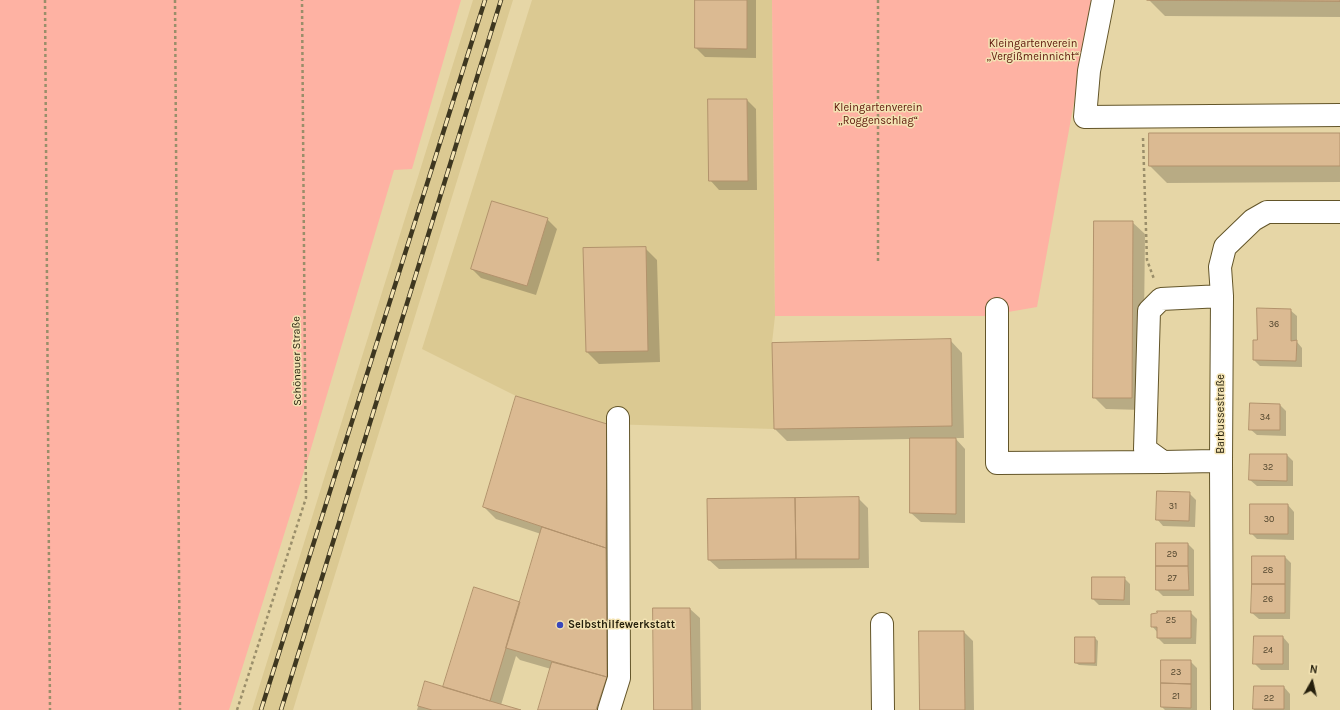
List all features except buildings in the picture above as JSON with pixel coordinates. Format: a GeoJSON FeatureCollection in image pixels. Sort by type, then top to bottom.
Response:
{"type":"FeatureCollection","features":[{"type":"Feature","properties":{"kind":"street"},"geometry":{"type":"LineString","coordinates":[[1103,0],[1089,71],[1085,117],[1340,115]]}},
{"type":"Feature","properties":{"kind":"street","name":"Barbussestraße"},"geometry":{"type":"LineString","coordinates":[[1222,710],[1222,296],[1220,267],[1225,247],[1253,220],[1267,212],[1340,212]]}},
{"type":"Feature","properties":{"kind":"street"},"geometry":{"type":"LineString","coordinates":[[1163,462],[1145,449],[1149,311],[1161,299],[1222,296]]}},
{"type":"Feature","properties":{"kind":"street"},"geometry":{"type":"LineString","coordinates":[[997,309],[996,463],[1221,462]]}},
{"type":"Feature","properties":{"kind":"street"},"geometry":{"type":"LineString","coordinates":[[609,710],[619,678],[618,418]]}},
{"type":"Feature","properties":{"kind":"street"},"geometry":{"type":"LineString","coordinates":[[882,624],[883,710]]}},
{"type":"Feature","properties":{"kind":"path"},"geometry":{"type":"LineString","coordinates":[[45,0],[50,710]]}},
{"type":"Feature","properties":{"kind":"path"},"geometry":{"type":"LineString","coordinates":[[175,0],[180,710]]}},
{"type":"Feature","properties":{"kind":"path","name":"Schönauer Straße"},"geometry":{"type":"LineString","coordinates":[[237,710],[306,498],[302,0]]}},
{"type":"Feature","properties":{"kind":"path"},"geometry":{"type":"LineString","coordinates":[[878,0],[878,264]]}},
{"type":"Feature","properties":{"kind":"path"},"geometry":{"type":"LineString","coordinates":[[1142,117],[1147,260],[1161,299]]}},
{"type":"Feature","properties":{"kind":"shaded area"},"geometry":{"type":"Polygon","coordinates":[[[473,0],[513,0],[293,710],[252,710],[473,0]]]}},
{"type":"Feature","properties":{"kind":"shaded area"},"geometry":{"type":"Polygon","coordinates":[[[532,0],[772,0],[775,316],[772,343],[774,429],[607,424],[516,396],[422,349],[532,0]]]}},
{"type":"Feature","properties":{"kind":"green space"},"geometry":{"type":"Polygon","coordinates":[[[0,0],[461,0],[412,169],[394,170],[309,455],[229,710],[0,710],[0,0]]]}},
{"type":"Feature","properties":{"kind":"green space","name":"Kleingartenverein „Roggenschlag“"},"geometry":{"type":"Polygon","coordinates":[[[772,0],[1091,0],[1037,307],[985,316],[775,316],[772,0]]]}},
{"type":"Feature","properties":{"kind":"railway"},"geometry":{"type":"LineString","coordinates":[[261,710],[485,0]]}},
{"type":"Feature","properties":{"kind":"railway"},"geometry":{"type":"LineString","coordinates":[[281,710],[501,0]]}},
{"type":"Feature","properties":{"kind":"place","name":"Selbsthilfewerkstatt"},"geometry":{"type":"Point","coordinates":[560,625]}},
{"type":"Feature","properties":{"kind":"park label","name":"Kleingartenverein „Vergißmeinnicht“"},"geometry":{"type":"Point","coordinates":[1033,50]}}]}
